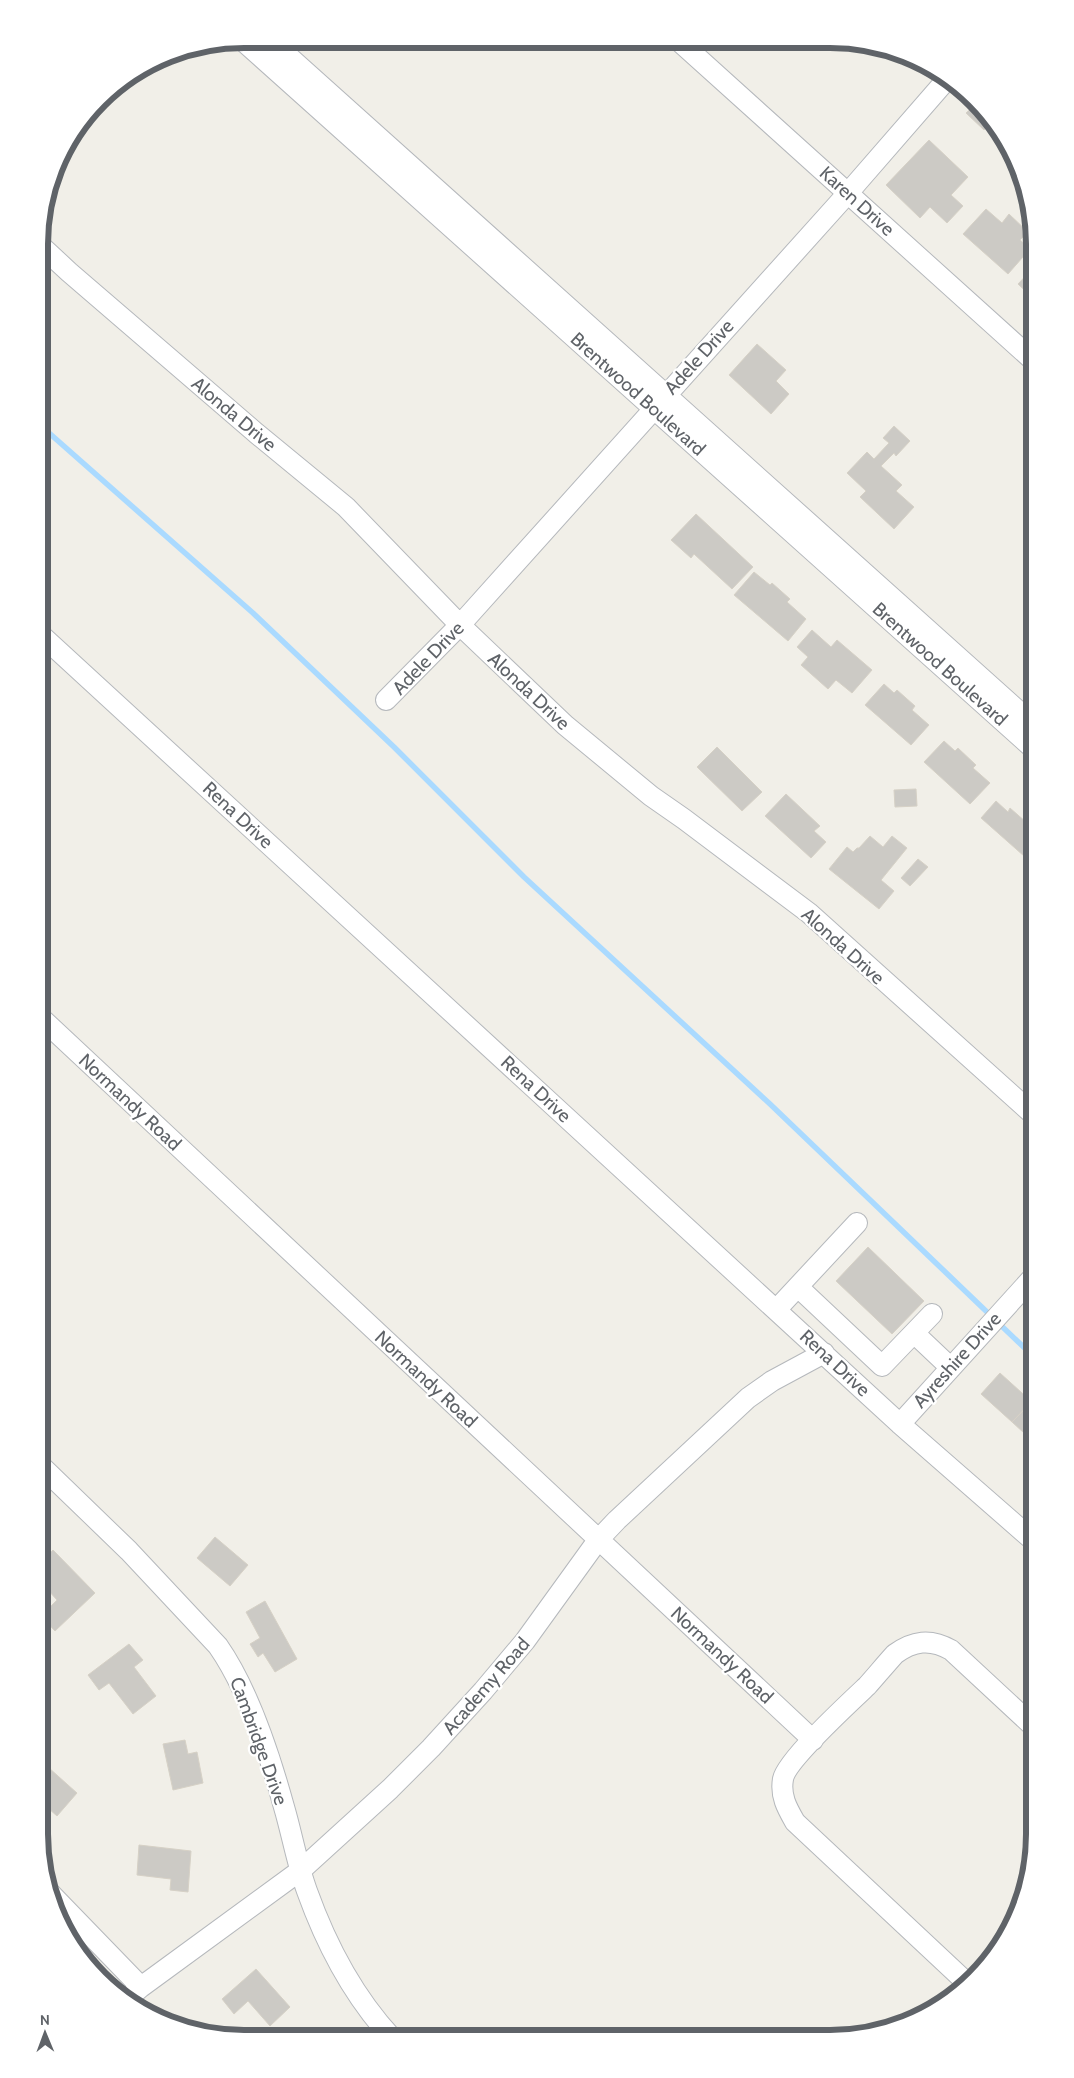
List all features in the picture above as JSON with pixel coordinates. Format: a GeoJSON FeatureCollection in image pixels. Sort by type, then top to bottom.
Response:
{"type":"FeatureCollection","features":[{"type":"Feature","properties":{"kind":"street","name":"Brentwood Boulevard"},"geometry":{"type":"LineString","coordinates":[[251,48],[1026,718]]}},
{"type":"Feature","properties":{"kind":"street","name":"Brentwood Boulevard"},"geometry":{"type":"LineString","coordinates":[[279,48],[1026,742]]}},
{"type":"Feature","properties":{"kind":"street","name":"Karen Drive"},"geometry":{"type":"LineString","coordinates":[[685,48],[1026,354]]}},
{"type":"Feature","properties":{"kind":"street","name":"Adele Drive"},"geometry":{"type":"LineString","coordinates":[[386,700],[460,625],[659,401],[848,193],[943,83]]}},
{"type":"Feature","properties":{"kind":"street","name":"Alonda Drive"},"geometry":{"type":"LineString","coordinates":[[48,253],[248,427],[346,507],[460,625],[565,725],[651,796],[809,913],[1026,1108]]}},
{"type":"Feature","properties":{"kind":"street","name":"Rena Drive"},"geometry":{"type":"LineString","coordinates":[[48,641],[900,1424],[1026,1534]]}},
{"type":"Feature","properties":{"kind":"street","name":"Normandy Road"},"geometry":{"type":"LineString","coordinates":[[48,1024],[813,1740]]}},
{"type":"Feature","properties":{"kind":"street"},"geometry":{"type":"LineString","coordinates":[[776,1310],[857,1223]]}},
{"type":"Feature","properties":{"kind":"street","name":"Ayreshire Drive"},"geometry":{"type":"LineString","coordinates":[[900,1424],[1026,1284]]}},
{"type":"Feature","properties":{"kind":"street"},"geometry":{"type":"LineString","coordinates":[[798,1287],[882,1366],[932,1314]]}},
{"type":"Feature","properties":{"kind":"street"},"geometry":{"type":"LineString","coordinates":[[914,1333],[951,1368]]}},
{"type":"Feature","properties":{"kind":"street"},"geometry":{"type":"LineString","coordinates":[[841,1368],[862,1347]]}},
{"type":"Feature","properties":{"kind":"street","name":"Academy Road"},"geometry":{"type":"LineString","coordinates":[[131,1995],[301,1870],[390,1789],[484,1691],[525,1641],[598,1540],[617,1520],[748,1398],[772,1381],[824,1353]]}},
{"type":"Feature","properties":{"kind":"street","name":"Cambridge Drive"},"geometry":{"type":"LineString","coordinates":[[48,1473],[129,1551],[218,1646],[229,1661],[247,1699],[276,1779],[306,1890],[326,1937],[353,1986],[385,2030]]}},
{"type":"Feature","properties":{"kind":"street"},"geometry":{"type":"LineString","coordinates":[[963,1979],[796,1822],[786,1807],[782,1794],[783,1778],[790,1766],[813,1740],[895,1654],[906,1646],[917,1642],[942,1645],[951,1650],[1026,1720]]}},
{"type":"Feature","properties":{"kind":"street"},"geometry":{"type":"LineString","coordinates":[[60,1904],[141,1987]]}},
{"type":"Feature","properties":{"kind":"building"},"geometry":{"type":"Polygon","coordinates":[[[972,108],[988,126],[984,130],[966,113],[972,108]]]}},
{"type":"Feature","properties":{"kind":"building"},"geometry":{"type":"Polygon","coordinates":[[[929,140],[968,177],[951,195],[963,206],[947,223],[930,207],[920,218],[886,185],[929,140]]]}},
{"type":"Feature","properties":{"kind":"building"},"geometry":{"type":"Polygon","coordinates":[[[986,209],[1002,223],[1009,214],[1026,230],[1026,234],[1020,240],[1026,245],[1026,254],[1008,274],[963,234],[986,209]]]}},
{"type":"Feature","properties":{"kind":"building"},"geometry":{"type":"Polygon","coordinates":[[[1026,276],[1026,292],[1018,284],[1026,276]]]}},
{"type":"Feature","properties":{"kind":"building"},"geometry":{"type":"Polygon","coordinates":[[[757,344],[786,370],[776,381],[789,394],[771,414],[729,375],[757,344]]]}},
{"type":"Feature","properties":{"kind":"building"},"geometry":{"type":"Polygon","coordinates":[[[894,426],[910,441],[896,456],[894,453],[881,466],[902,485],[896,491],[914,507],[894,529],[860,497],[866,491],[847,473],[867,452],[874,459],[889,443],[883,438],[894,426]]]}},
{"type":"Feature","properties":{"kind":"building"},"geometry":{"type":"Polygon","coordinates":[[[696,514],[753,567],[732,589],[694,554],[691,558],[671,540],[696,514]]]}},
{"type":"Feature","properties":{"kind":"building"},"geometry":{"type":"Polygon","coordinates":[[[754,572],[770,585],[772,583],[790,599],[787,602],[806,619],[788,641],[734,595],[754,572]]]}},
{"type":"Feature","properties":{"kind":"building"},"geometry":{"type":"Polygon","coordinates":[[[812,630],[831,647],[837,640],[872,670],[852,693],[836,680],[828,689],[801,665],[808,657],[797,647],[812,630]]]}},
{"type":"Feature","properties":{"kind":"building"},"geometry":{"type":"Polygon","coordinates":[[[884,684],[894,693],[897,690],[915,706],[912,710],[929,725],[911,745],[865,705],[884,684]]]}},
{"type":"Feature","properties":{"kind":"building"},"geometry":{"type":"Polygon","coordinates":[[[944,741],[955,751],[958,748],[976,765],[973,768],[990,783],[970,804],[924,762],[944,741]]]}},
{"type":"Feature","properties":{"kind":"building"},"geometry":{"type":"Polygon","coordinates":[[[717,747],[762,792],[742,811],[697,767],[717,747]]]}},
{"type":"Feature","properties":{"kind":"building"},"geometry":{"type":"Polygon","coordinates":[[[916,789],[917,806],[895,807],[894,790],[916,789]]]}},
{"type":"Feature","properties":{"kind":"building"},"geometry":{"type":"Polygon","coordinates":[[[786,794],[820,826],[814,831],[826,842],[811,858],[765,816],[786,794]]]}},
{"type":"Feature","properties":{"kind":"building"},"geometry":{"type":"Polygon","coordinates":[[[996,801],[1008,812],[1010,808],[1026,822],[1026,858],[981,818],[996,801]]]}},
{"type":"Feature","properties":{"kind":"building"},"geometry":{"type":"Polygon","coordinates":[[[870,836],[883,847],[892,836],[907,848],[881,880],[894,891],[879,909],[829,869],[847,847],[853,852],[870,836]]]}},
{"type":"Feature","properties":{"kind":"building"},"geometry":{"type":"Polygon","coordinates":[[[918,859],[928,867],[910,886],[901,878],[918,859]]]}},
{"type":"Feature","properties":{"kind":"building"},"geometry":{"type":"Polygon","coordinates":[[[868,1247],[924,1301],[892,1334],[836,1281],[868,1247]]]}},
{"type":"Feature","properties":{"kind":"building"},"geometry":{"type":"Polygon","coordinates":[[[1000,1373],[1026,1397],[1026,1408],[1012,1422],[981,1394],[1000,1373]]]}},
{"type":"Feature","properties":{"kind":"building"},"geometry":{"type":"Polygon","coordinates":[[[1026,1407],[1026,1435],[1012,1422],[1026,1407]]]}},
{"type":"Feature","properties":{"kind":"building"},"geometry":{"type":"Polygon","coordinates":[[[215,1537],[248,1565],[230,1586],[197,1558],[215,1537]]]}},
{"type":"Feature","properties":{"kind":"building"},"geometry":{"type":"Polygon","coordinates":[[[53,1550],[95,1593],[55,1631],[48,1624],[48,1609],[57,1600],[48,1590],[48,1555],[53,1550]]]}},
{"type":"Feature","properties":{"kind":"building"},"geometry":{"type":"Polygon","coordinates":[[[265,1601],[297,1659],[275,1672],[263,1653],[258,1657],[250,1644],[260,1638],[246,1612],[265,1601]]]}},
{"type":"Feature","properties":{"kind":"building"},"geometry":{"type":"Polygon","coordinates":[[[129,1644],[143,1660],[134,1667],[156,1696],[133,1714],[109,1683],[99,1690],[88,1675],[129,1644]]]}},
{"type":"Feature","properties":{"kind":"building"},"geometry":{"type":"Polygon","coordinates":[[[185,1740],[188,1754],[197,1752],[203,1783],[173,1790],[163,1744],[185,1740]]]}},
{"type":"Feature","properties":{"kind":"building"},"geometry":{"type":"Polygon","coordinates":[[[48,1767],[77,1793],[57,1816],[48,1808],[48,1767]]]}},
{"type":"Feature","properties":{"kind":"building"},"geometry":{"type":"Polygon","coordinates":[[[139,1845],[191,1851],[188,1892],[170,1890],[171,1879],[137,1875],[139,1845]]]}},
{"type":"Feature","properties":{"kind":"building"},"geometry":{"type":"Polygon","coordinates":[[[256,1969],[290,2007],[270,2026],[248,2001],[234,2014],[222,1999],[256,1969]]]}},
{"type":"Feature","properties":{"kind":"waterway"},"geometry":{"type":"LineString","coordinates":[[48,432],[253,613],[394,747],[524,877],[770,1104],[1026,1349]]}}]}
